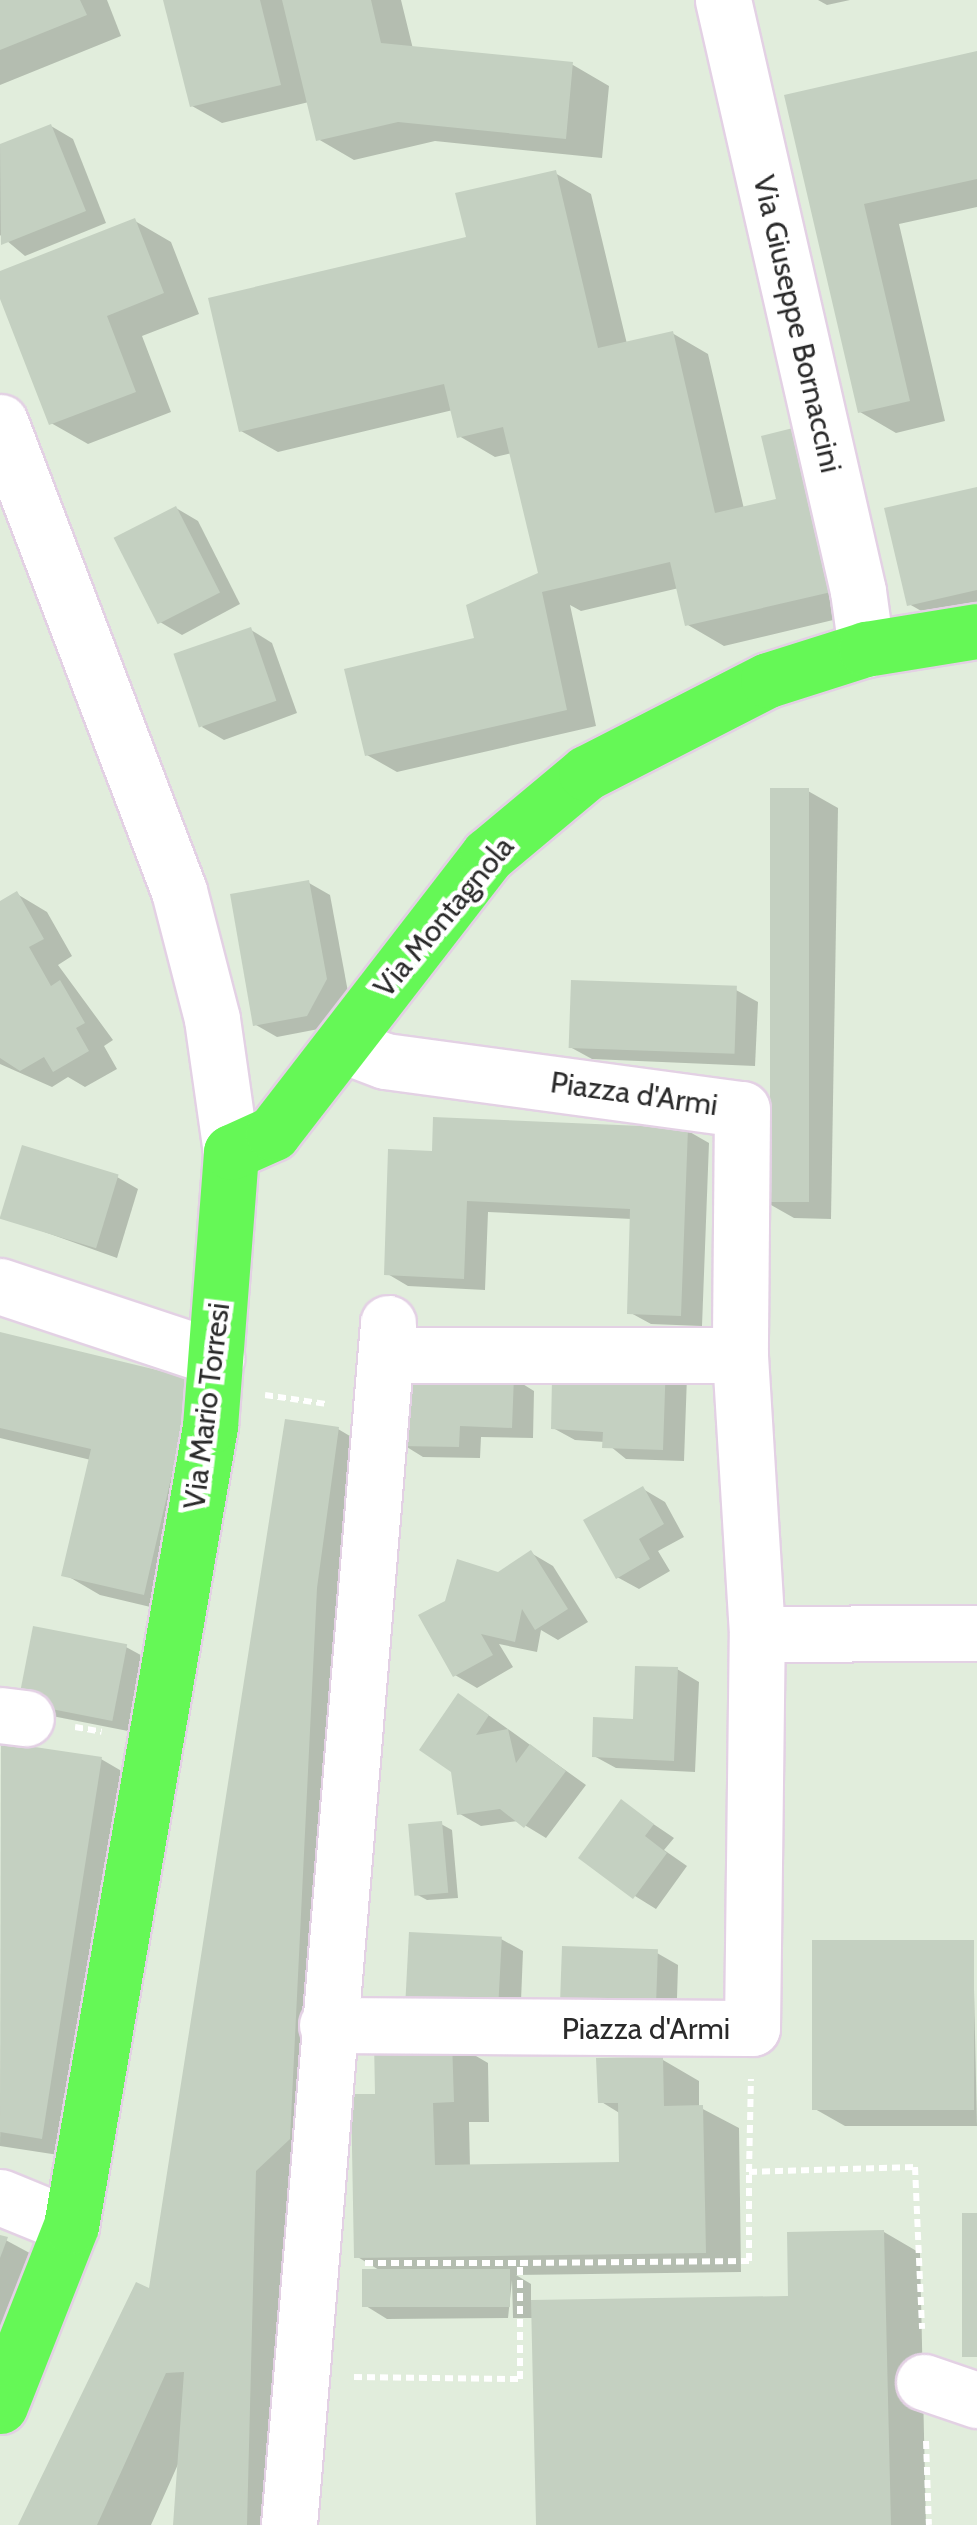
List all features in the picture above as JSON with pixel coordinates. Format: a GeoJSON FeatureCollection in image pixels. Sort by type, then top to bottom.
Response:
{"type":"FeatureCollection","features":[{"type":"Feature","properties":{"kind":"main road","name":"Via Montagnola"},"geometry":{"type":"LineString","coordinates":[[231,1152],[273,1133],[343,1045],[402,958],[488,855],[586,773],[768,680],[866,649],[977,631]]}},
{"type":"Feature","properties":{"kind":"main road","name":"Via Mario Torresi"},"geometry":{"type":"LineString","coordinates":[[0,2406],[70,2226],[157,1742],[215,1373],[231,1152]]}},
{"type":"Feature","properties":{"kind":"street","name":"Via Giuseppe Bornaccini"},"geometry":{"type":"LineString","coordinates":[[723,0],[858,590],[866,649]]}},
{"type":"Feature","properties":{"kind":"street","name":"Via Mario Torresi"},"geometry":{"type":"LineString","coordinates":[[0,422],[178,891],[212,1019],[231,1152]]}},
{"type":"Feature","properties":{"kind":"street","name":"Piazza d'Armi"},"geometry":{"type":"LineString","coordinates":[[327,2025],[448,2030],[752,2028],[757,1634],[740,1356],[742,1108],[384,1061],[343,1045]]}},
{"type":"Feature","properties":{"kind":"street"},"geometry":{"type":"LineString","coordinates":[[0,1286],[215,1373]]}},
{"type":"Feature","properties":{"kind":"street"},"geometry":{"type":"LineString","coordinates":[[289,2525],[327,2025],[387,1339],[507,1353],[740,1356]]}},
{"type":"Feature","properties":{"kind":"street"},"geometry":{"type":"LineString","coordinates":[[757,1634],[977,1634]]}},
{"type":"Feature","properties":{"kind":"street"},"geometry":{"type":"LineString","coordinates":[[0,2198],[70,2226]]}},
{"type":"Feature","properties":{"kind":"street"},"geometry":{"type":"LineString","coordinates":[[924,2382],[977,2400]]}},
{"type":"Feature","properties":{"kind":"path"},"geometry":{"type":"LineString","coordinates":[[215,1373],[382,1412]]}},
{"type":"Feature","properties":{"kind":"path"},"geometry":{"type":"LineString","coordinates":[[13,1716],[157,1742]]}},
{"type":"Feature","properties":{"kind":"path"},"geometry":{"type":"LineString","coordinates":[[308,2264],[749,2261],[752,2028]]}},
{"type":"Feature","properties":{"kind":"path"},"geometry":{"type":"LineString","coordinates":[[749,2172],[915,2167],[930,2525]]}},
{"type":"Feature","properties":{"kind":"path"},"geometry":{"type":"LineString","coordinates":[[302,2377],[520,2378],[520,2262]]}},
{"type":"Feature","properties":{"kind":"building"},"geometry":{"type":"Polygon","coordinates":[[[0,0],[80,0],[87,15],[0,50],[0,0]]]}},
{"type":"Feature","properties":{"kind":"building"},"geometry":{"type":"Polygon","coordinates":[[[163,0],[260,0],[281,85],[190,107],[163,0]]]}},
{"type":"Feature","properties":{"kind":"building"},"geometry":{"type":"Polygon","coordinates":[[[282,0],[371,0],[381,43],[573,62],[566,139],[398,122],[316,141],[282,0]]]}},
{"type":"Feature","properties":{"kind":"building"},"geometry":{"type":"Polygon","coordinates":[[[977,51],[977,179],[864,204],[910,401],[858,413],[784,95],[977,51]]]}},
{"type":"Feature","properties":{"kind":"building"},"geometry":{"type":"Polygon","coordinates":[[[51,124],[86,211],[1,245],[0,144],[51,124]]]}},
{"type":"Feature","properties":{"kind":"building"},"geometry":{"type":"Polygon","coordinates":[[[556,170],[598,348],[673,331],[715,513],[776,499],[761,436],[801,426],[840,590],[685,626],[670,562],[542,592],[567,710],[365,756],[344,669],[474,638],[466,605],[538,573],[503,427],[457,438],[444,384],[239,432],[208,298],[466,237],[455,193],[556,170]]]}},
{"type":"Feature","properties":{"kind":"building"},"geometry":{"type":"Polygon","coordinates":[[[135,218],[164,293],[107,316],[136,392],[49,425],[0,299],[0,271],[135,218]]]}},
{"type":"Feature","properties":{"kind":"building"},"geometry":{"type":"Polygon","coordinates":[[[977,487],[977,590],[907,606],[884,508],[977,487]]]}},
{"type":"Feature","properties":{"kind":"building"},"geometry":{"type":"Polygon","coordinates":[[[176,506],[220,592],[158,624],[114,538],[176,506]]]}},
{"type":"Feature","properties":{"kind":"building"},"geometry":{"type":"Polygon","coordinates":[[[251,627],[276,701],[199,727],[173,654],[251,627]]]}},
{"type":"Feature","properties":{"kind":"building"},"geometry":{"type":"Polygon","coordinates":[[[770,788],[809,788],[809,1202],[770,1202],[770,788]]]}},
{"type":"Feature","properties":{"kind":"building"},"geometry":{"type":"Polygon","coordinates":[[[309,880],[327,979],[307,1016],[253,1026],[230,894],[309,880]]]}},
{"type":"Feature","properties":{"kind":"building"},"geometry":{"type":"Polygon","coordinates":[[[17,891],[44,939],[29,947],[51,986],[60,980],[85,1023],[76,1028],[89,1051],[53,1072],[44,1057],[20,1071],[0,1058],[0,901],[17,891]]]}},
{"type":"Feature","properties":{"kind":"building"},"geometry":{"type":"Polygon","coordinates":[[[571,980],[737,986],[735,1054],[569,1048],[571,980]]]}},
{"type":"Feature","properties":{"kind":"building"},"geometry":{"type":"Polygon","coordinates":[[[433,1117],[688,1128],[681,1316],[627,1314],[630,1209],[467,1201],[464,1279],[384,1275],[388,1149],[432,1151],[433,1117]]]}},
{"type":"Feature","properties":{"kind":"building"},"geometry":{"type":"Polygon","coordinates":[[[22,1145],[119,1175],[96,1248],[0,1219],[22,1145]]]}},
{"type":"Feature","properties":{"kind":"building"},"geometry":{"type":"Polygon","coordinates":[[[0,1332],[194,1379],[144,1595],[61,1576],[91,1449],[0,1428],[0,1332]]]}},
{"type":"Feature","properties":{"kind":"building"},"geometry":{"type":"Polygon","coordinates":[[[401,1357],[514,1376],[512,1428],[460,1426],[459,1447],[399,1446],[401,1357]]]}},
{"type":"Feature","properties":{"kind":"building"},"geometry":{"type":"Polygon","coordinates":[[[666,1361],[663,1450],[602,1448],[603,1432],[551,1429],[552,1378],[666,1361]]]}},
{"type":"Feature","properties":{"kind":"building"},"geometry":{"type":"Polygon","coordinates":[[[285,1419],[339,1427],[317,1588],[290,2139],[256,2171],[247,2525],[173,2525],[184,2372],[166,2373],[97,2525],[18,2525],[136,2282],[149,2288],[285,1419]]]}},
{"type":"Feature","properties":{"kind":"building"},"geometry":{"type":"Polygon","coordinates":[[[643,1486],[664,1524],[639,1539],[650,1559],[616,1579],[583,1520],[643,1486]]]}},
{"type":"Feature","properties":{"kind":"building"},"geometry":{"type":"Polygon","coordinates":[[[531,1550],[568,1609],[535,1630],[522,1609],[515,1642],[481,1634],[493,1655],[453,1677],[418,1615],[445,1601],[457,1559],[498,1572],[531,1550]]]}},
{"type":"Feature","properties":{"kind":"building"},"geometry":{"type":"Polygon","coordinates":[[[33,1626],[127,1644],[112,1721],[18,1703],[33,1626]]]}},
{"type":"Feature","properties":{"kind":"building"},"geometry":{"type":"Polygon","coordinates":[[[635,1666],[678,1667],[674,1761],[592,1757],[593,1717],[633,1719],[635,1666]]]}},
{"type":"Feature","properties":{"kind":"building"},"geometry":{"type":"Polygon","coordinates":[[[458,1693],[489,1715],[476,1735],[508,1729],[516,1763],[530,1744],[566,1771],[524,1828],[500,1809],[457,1815],[451,1772],[419,1750],[458,1693]]]}},
{"type":"Feature","properties":{"kind":"building"},"geometry":{"type":"Polygon","coordinates":[[[1,1742],[102,1757],[42,2139],[0,2132],[1,1742]]]}},
{"type":"Feature","properties":{"kind":"building"},"geometry":{"type":"Polygon","coordinates":[[[621,1799],[654,1824],[645,1836],[667,1853],[633,1899],[578,1858],[621,1799]]]}},
{"type":"Feature","properties":{"kind":"building"},"geometry":{"type":"Polygon","coordinates":[[[442,1821],[448,1893],[414,1896],[408,1824],[442,1821]]]}},
{"type":"Feature","properties":{"kind":"building"},"geometry":{"type":"Polygon","coordinates":[[[409,1932],[502,1937],[498,2016],[405,2011],[409,1932]]]}},
{"type":"Feature","properties":{"kind":"building"},"geometry":{"type":"Polygon","coordinates":[[[812,1940],[974,1940],[974,2110],[812,2110],[812,1940]]]}},
{"type":"Feature","properties":{"kind":"building"},"geometry":{"type":"Polygon","coordinates":[[[562,1946],[658,1949],[656,2017],[560,2014],[562,1946]]]}},
{"type":"Feature","properties":{"kind":"building"},"geometry":{"type":"Polygon","coordinates":[[[452,2040],[454,2102],[433,2103],[435,2165],[619,2162],[618,2103],[598,2103],[596,2058],[663,2057],[664,2106],[703,2105],[706,2253],[354,2258],[351,2094],[375,2094],[374,2041],[452,2040]]]}},
{"type":"Feature","properties":{"kind":"building"},"geometry":{"type":"Polygon","coordinates":[[[962,2213],[977,2213],[977,2357],[962,2357],[962,2213]]]}},
{"type":"Feature","properties":{"kind":"building"},"geometry":{"type":"Polygon","coordinates":[[[884,2230],[891,2525],[536,2525],[531,2300],[788,2296],[787,2232],[884,2230]]]}},
{"type":"Feature","properties":{"kind":"building"},"geometry":{"type":"Polygon","coordinates":[[[0,2235],[8,2237],[0,2258],[0,2235]]]}},
{"type":"Feature","properties":{"kind":"building"},"geometry":{"type":"Polygon","coordinates":[[[362,2269],[510,2269],[510,2307],[362,2307],[362,2269]]]}}]}
